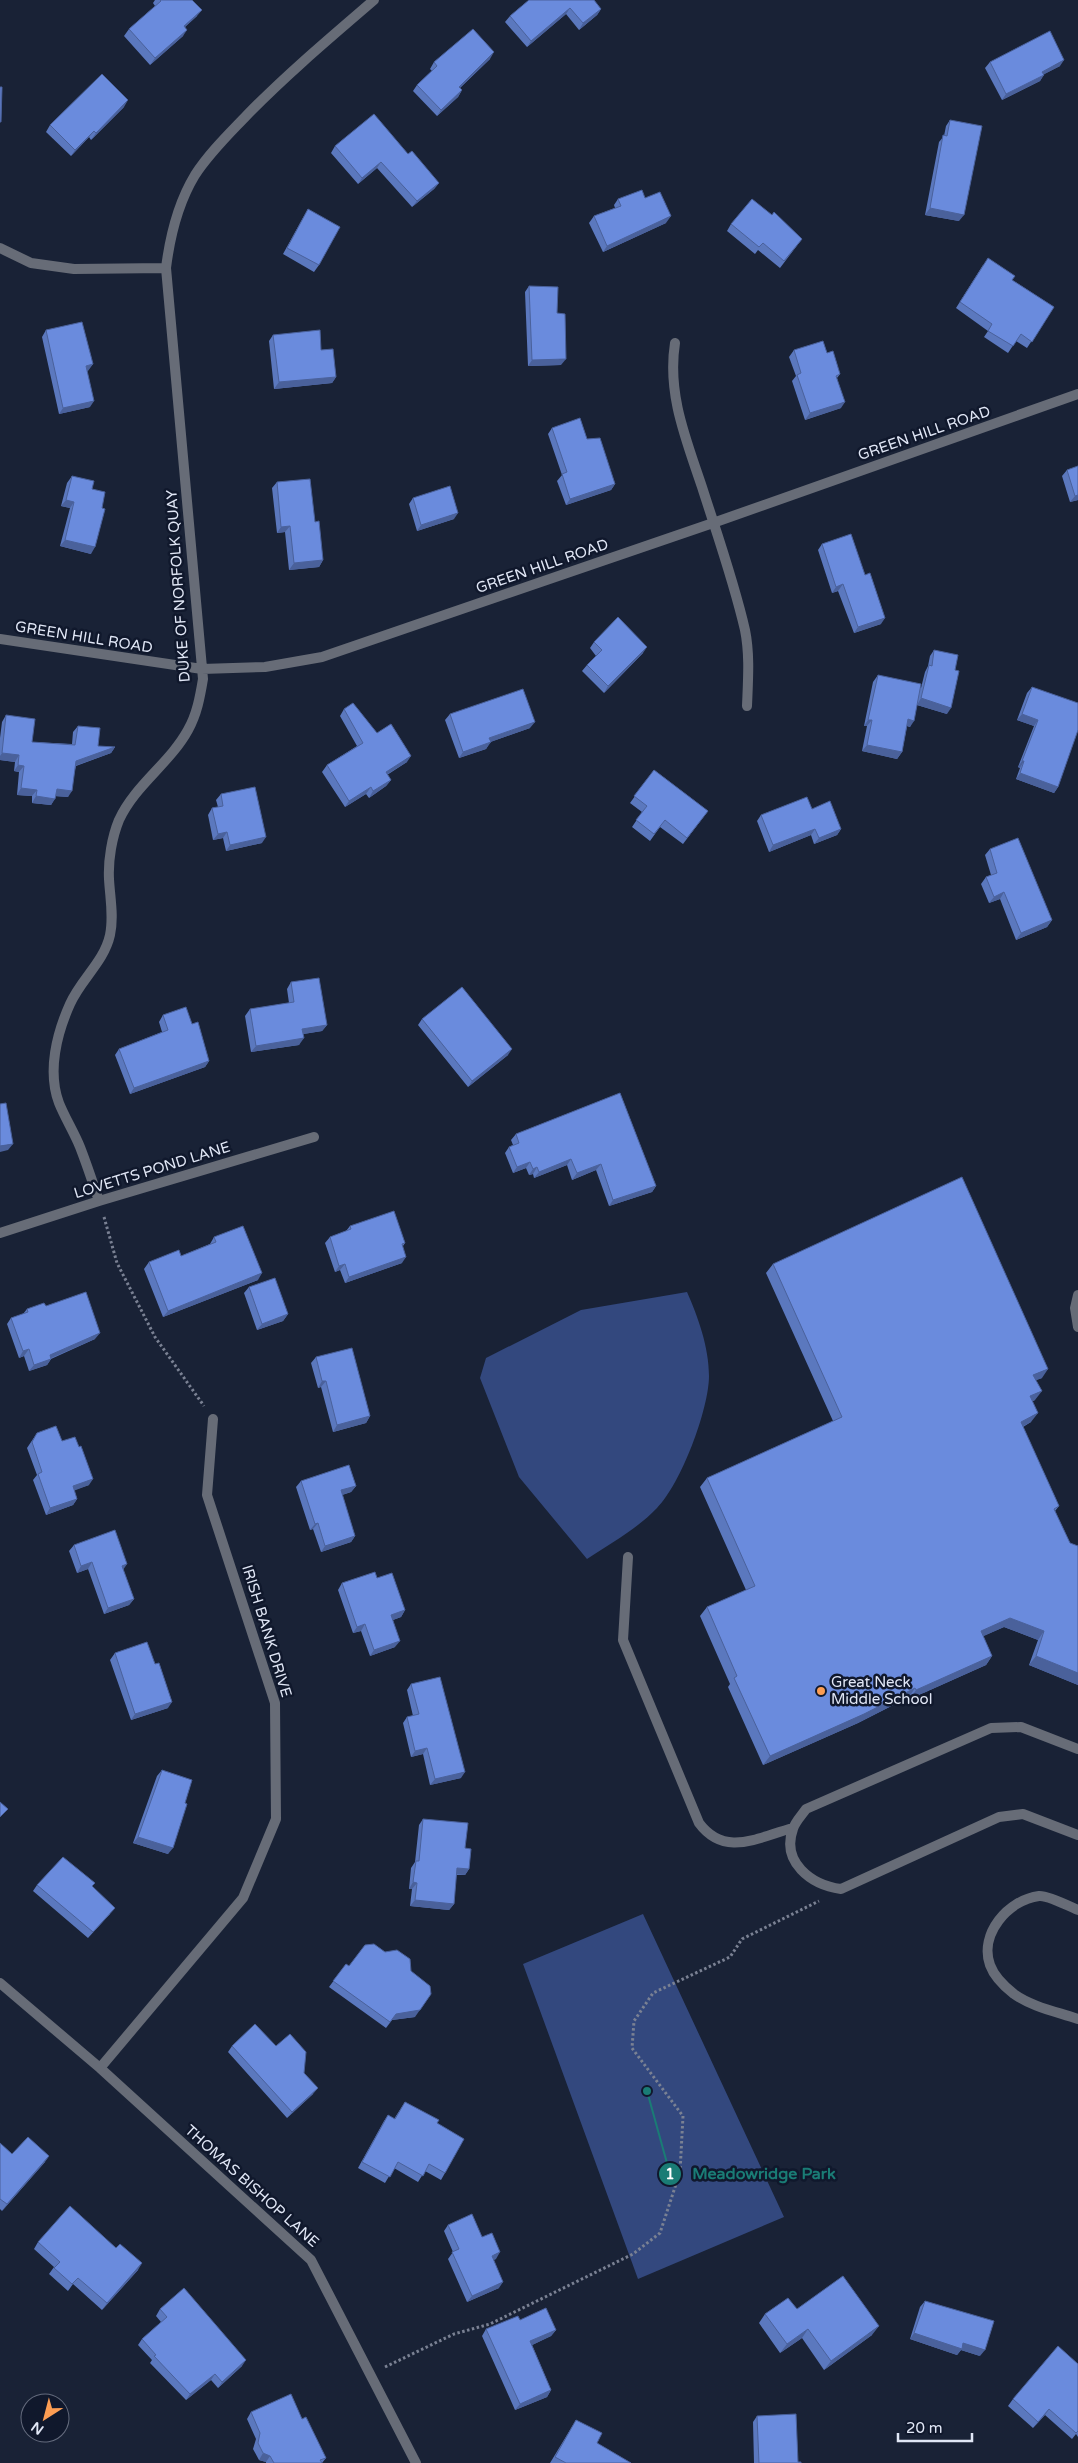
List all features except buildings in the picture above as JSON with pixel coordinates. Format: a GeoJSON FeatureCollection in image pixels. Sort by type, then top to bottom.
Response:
{"type":"FeatureCollection","features":[{"type":"Feature","properties":{"kind":"street","name":"DUKE OF NORFOLK QUAY"},"geometry":{"type":"LineString","coordinates":[[100,1201],[80,1147],[58,1101],[54,1073],[55,1050],[61,1023],[73,997],[100,960],[110,936],[112,916],[108,877],[111,848],[120,819],[140,788],[173,751],[188,730],[198,705],[203,679],[166,268],[170,240],[180,207],[195,176],[215,148],[279,82],[374,0]]}},
{"type":"Feature","properties":{"kind":"street"},"geometry":{"type":"LineString","coordinates":[[0,248],[32,263],[74,269],[166,268]]}},
{"type":"Feature","properties":{"kind":"street"},"geometry":{"type":"LineString","coordinates":[[675,343],[673,386],[676,410],[745,630],[749,668],[747,706]]}},
{"type":"Feature","properties":{"kind":"street","name":"GREEN HILL ROAD"},"geometry":{"type":"LineString","coordinates":[[0,639],[202,668],[266,667],[322,657],[713,523],[1078,394]]}},
{"type":"Feature","properties":{"kind":"street","name":"LOVETTS POND LANE"},"geometry":{"type":"LineString","coordinates":[[0,1233],[314,1137]]}},
{"type":"Feature","properties":{"kind":"street"},"geometry":{"type":"LineString","coordinates":[[1078,1295],[1075,1308],[1078,1327]]}},
{"type":"Feature","properties":{"kind":"street","name":"IRISH BANK DRIVE"},"geometry":{"type":"LineString","coordinates":[[100,2068],[243,1898],[276,1819],[275,1703],[207,1495],[213,1419]]}},
{"type":"Feature","properties":{"kind":"street"},"geometry":{"type":"LineString","coordinates":[[628,1557],[623,1640],[699,1823],[707,1833],[721,1842],[734,1844],[793,1828]]}},
{"type":"Feature","properties":{"kind":"street"},"geometry":{"type":"LineString","coordinates":[[1078,1748],[1022,1728],[991,1728],[806,1809],[793,1828],[790,1846],[794,1863],[807,1876],[825,1887],[841,1889],[999,1818],[1023,1814],[1078,1835]]}},
{"type":"Feature","properties":{"kind":"street"},"geometry":{"type":"LineString","coordinates":[[1078,1910],[1040,1896],[1014,1904],[999,1920],[987,1948],[990,1966],[1000,1981],[1015,1994],[1028,2002],[1078,2019]]}},
{"type":"Feature","properties":{"kind":"street","name":"THOMAS BISHOP LANE"},"geometry":{"type":"LineString","coordinates":[[0,1983],[100,2068],[311,2260],[416,2463]]}},
{"type":"Feature","properties":{"kind":"path"},"geometry":{"type":"LineString","coordinates":[[100,1201],[117,1263],[155,1337],[213,1419]]}},
{"type":"Feature","properties":{"kind":"path"},"geometry":{"type":"LineString","coordinates":[[369,2371],[388,2366],[454,2334],[490,2324],[633,2254],[660,2233],[680,2172],[683,2116],[632,2048],[634,2020],[653,1993],[730,1957],[742,1939],[803,1910],[841,1889]]}},
{"type":"Feature","properties":{"kind":"shaded area"},"geometry":{"type":"Polygon","coordinates":[[[687,1292],[702,1332],[709,1365],[708,1390],[692,1445],[675,1482],[657,1508],[632,1529],[587,1559],[519,1477],[480,1378],[486,1358],[581,1310],[687,1292]]]}},
{"type":"Feature","properties":{"kind":"shaded area"},"geometry":{"type":"Polygon","coordinates":[[[643,1914],[784,2217],[638,2279],[523,1964],[643,1914]]]}},
{"type":"Feature","properties":{"kind":"place","name":"Great Neck Middle School"},"geometry":{"type":"Point","coordinates":[821,1691]}},
{"type":"Feature","properties":{"kind":"place","name":"Meadowridge Park"},"geometry":{"type":"Point","coordinates":[647,2091]}}]}
